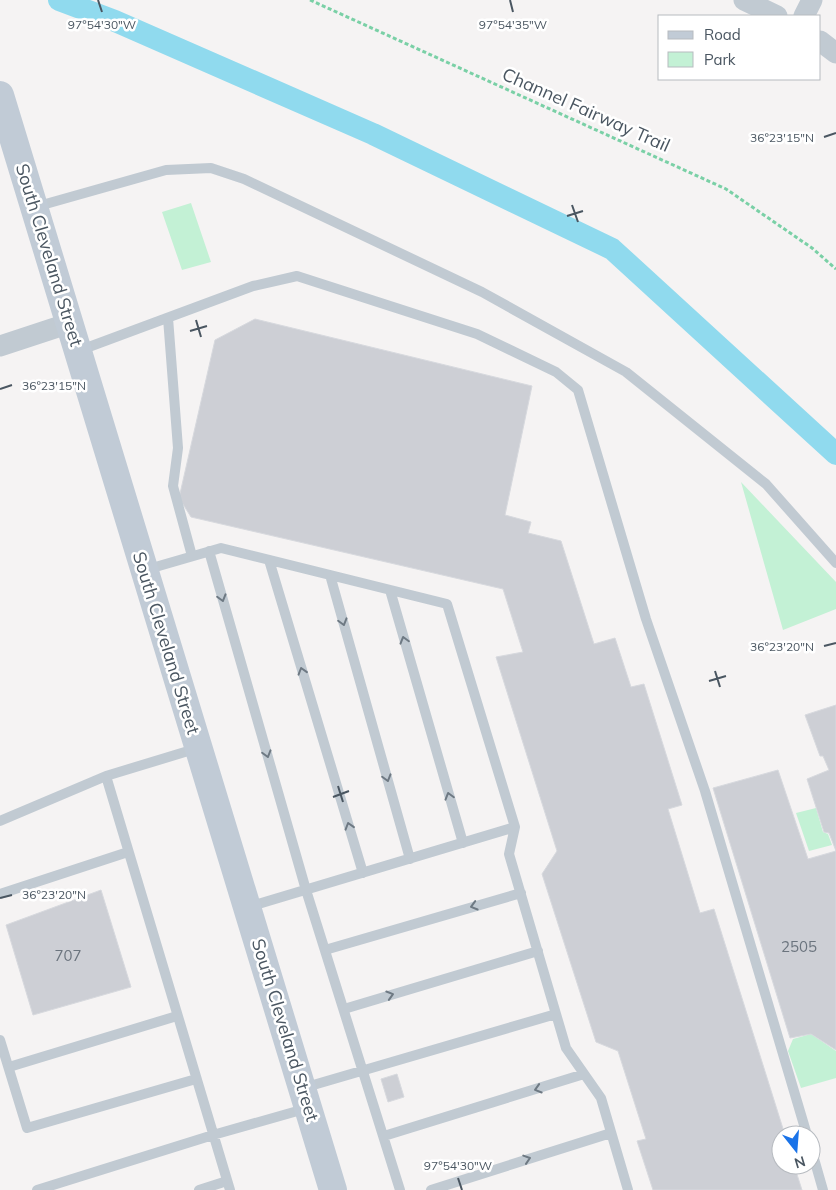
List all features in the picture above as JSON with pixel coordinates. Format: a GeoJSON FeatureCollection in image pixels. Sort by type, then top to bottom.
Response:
{"type":"FeatureCollection","features":[{"type":"Feature","properties":{"kind":"street"},"geometry":{"type":"LineString","coordinates":[[744,0],[775,15]]}},
{"type":"Feature","properties":{"kind":"street"},"geometry":{"type":"LineString","coordinates":[[804,15],[812,0]]}},
{"type":"Feature","properties":{"kind":"street"},"geometry":{"type":"LineString","coordinates":[[821,42],[836,53]]}},
{"type":"Feature","properties":{"kind":"street","name":"South Cleveland Street"},"geometry":{"type":"LineString","coordinates":[[0,95],[333,1190]]}},
{"type":"Feature","properties":{"kind":"street"},"geometry":{"type":"LineString","coordinates":[[0,346],[70,323]]}},
{"type":"Feature","properties":{"kind":"lane"},"geometry":{"type":"LineString","coordinates":[[34,207],[166,170],[211,168],[244,179],[482,292],[626,372],[766,484],[836,563]]}},
{"type":"Feature","properties":{"kind":"lane"},"geometry":{"type":"LineString","coordinates":[[78,351],[253,286],[297,276],[477,334],[556,372],[578,390],[646,619],[705,791],[804,1125]]}},
{"type":"Feature","properties":{"kind":"lane"},"geometry":{"type":"LineString","coordinates":[[168,318],[178,448],[173,486],[192,556]]}},
{"type":"Feature","properties":{"kind":"lane"},"geometry":{"type":"LineString","coordinates":[[144,570],[221,548],[446,604],[516,827],[509,854],[566,1048],[601,1098],[628,1190]]}},
{"type":"Feature","properties":{"kind":"lane"},"geometry":{"type":"LineString","coordinates":[[209,552],[306,890],[400,1190]]}},
{"type":"Feature","properties":{"kind":"lane"},"geometry":{"type":"LineString","coordinates":[[268,560],[364,873]]}},
{"type":"Feature","properties":{"kind":"lane"},"geometry":{"type":"LineString","coordinates":[[330,575],[410,859]]}},
{"type":"Feature","properties":{"kind":"lane"},"geometry":{"type":"LineString","coordinates":[[390,590],[463,843]]}},
{"type":"Feature","properties":{"kind":"lane"},"geometry":{"type":"LineString","coordinates":[[0,821],[106,776],[198,748]]}},
{"type":"Feature","properties":{"kind":"lane"},"geometry":{"type":"LineString","coordinates":[[106,776],[228,1186],[199,1190]]}},
{"type":"Feature","properties":{"kind":"lane"},"geometry":{"type":"LineString","coordinates":[[248,908],[516,827]]}},
{"type":"Feature","properties":{"kind":"lane"},"geometry":{"type":"LineString","coordinates":[[0,894],[128,852]]}},
{"type":"Feature","properties":{"kind":"lane"},"geometry":{"type":"LineString","coordinates":[[325,950],[521,893]]}},
{"type":"Feature","properties":{"kind":"lane"},"geometry":{"type":"LineString","coordinates":[[344,1009],[538,951]]}},
{"type":"Feature","properties":{"kind":"lane"},"geometry":{"type":"LineString","coordinates":[[36,1190],[52,1188],[213,1135],[306,1098],[363,1071],[556,1014]]}},
{"type":"Feature","properties":{"kind":"lane"},"geometry":{"type":"LineString","coordinates":[[8,1067],[177,1016]]}},
{"type":"Feature","properties":{"kind":"lane"},"geometry":{"type":"LineString","coordinates":[[0,1040],[27,1128],[196,1079]]}},
{"type":"Feature","properties":{"kind":"lane"},"geometry":{"type":"LineString","coordinates":[[384,1136],[584,1074]]}},
{"type":"Feature","properties":{"kind":"lane"},"geometry":{"type":"LineString","coordinates":[[431,1190],[611,1133]]}},
{"type":"Feature","properties":{"kind":"lane"},"geometry":{"type":"LineString","coordinates":[[819,1175],[823,1190]]}},
{"type":"Feature","properties":{"kind":"path","name":"Channel Fairway Trail"},"geometry":{"type":"LineString","coordinates":[[310,0],[726,189],[812,248],[836,269]]}},
{"type":"Feature","properties":{"kind":"green space"},"geometry":{"type":"Polygon","coordinates":[[[191,203],[211,262],[182,270],[162,212],[191,203]]]}},
{"type":"Feature","properties":{"kind":"green space"},"geometry":{"type":"Polygon","coordinates":[[[741,482],[836,582],[836,609],[783,630],[741,482]]]}},
{"type":"Feature","properties":{"kind":"green space"},"geometry":{"type":"Polygon","coordinates":[[[816,808],[823,832],[828,834],[832,845],[809,851],[796,813],[816,808]]]}},
{"type":"Feature","properties":{"kind":"green space"},"geometry":{"type":"Polygon","coordinates":[[[811,1034],[836,1051],[836,1078],[801,1088],[788,1051],[793,1039],[811,1034]]]}},
{"type":"Feature","properties":{"kind":"building"},"geometry":{"type":"Polygon","coordinates":[[[255,319],[532,386],[505,515],[531,522],[528,533],[561,541],[594,644],[615,638],[631,687],[644,684],[682,805],[668,809],[700,913],[714,909],[782,1125],[771,1125],[771,1175],[797,1175],[802,1190],[653,1190],[637,1141],[646,1139],[618,1051],[596,1042],[542,874],[557,851],[496,657],[523,652],[503,589],[191,517],[179,498],[215,340],[255,319]]]}},
{"type":"Feature","properties":{"kind":"building"},"geometry":{"type":"Polygon","coordinates":[[[836,705],[836,851],[829,833],[824,832],[807,779],[829,770],[823,756],[820,756],[805,715],[836,705]]]}},
{"type":"Feature","properties":{"kind":"building"},"geometry":{"type":"Polygon","coordinates":[[[778,770],[808,859],[836,851],[836,1050],[811,1034],[790,1038],[713,788],[778,770]]]}},
{"type":"Feature","properties":{"kind":"building"},"geometry":{"type":"Polygon","coordinates":[[[101,890],[131,987],[33,1015],[6,925],[101,890]]]}},
{"type":"Feature","properties":{"kind":"building"},"geometry":{"type":"Polygon","coordinates":[[[397,1074],[404,1097],[388,1102],[381,1079],[397,1074]]]}},
{"type":"Feature","properties":{"kind":"waterway"},"geometry":{"type":"LineString","coordinates":[[59,0],[115,21],[373,134],[612,249],[836,454]]}}]}
